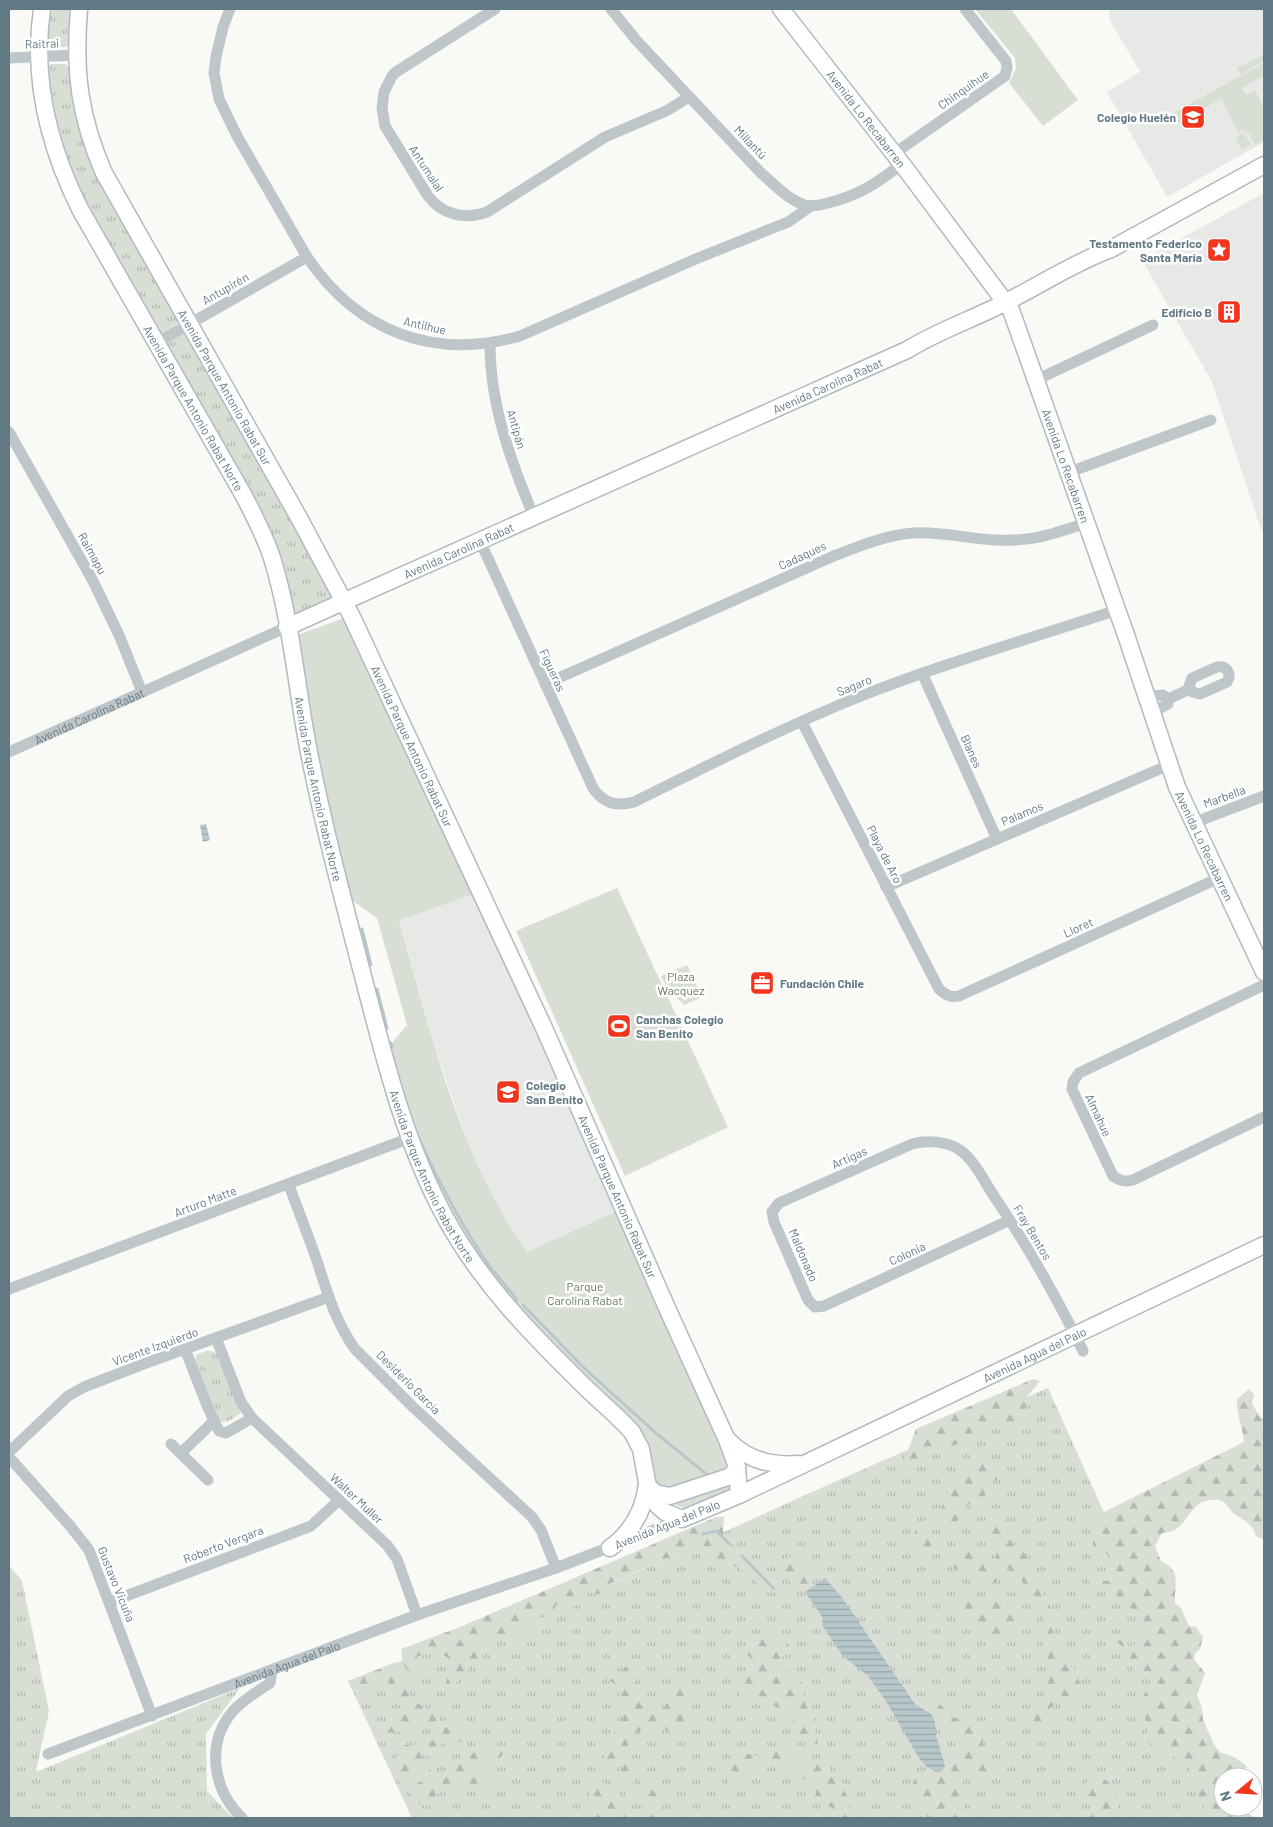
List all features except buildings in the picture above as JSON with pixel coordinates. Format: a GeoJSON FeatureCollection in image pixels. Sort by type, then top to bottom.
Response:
{"type":"FeatureCollection","features":[{"type":"Feature","properties":{"kind":"street","name":"Avenida Parque Antonio Rabat Norte"},"geometry":{"type":"LineString","coordinates":[[42,9],[40,57],[45,109],[50,133],[63,173],[80,209],[244,496],[272,556],[280,587],[308,747],[328,833],[384,1055],[410,1138],[444,1216],[475,1266],[498,1297],[534,1336],[632,1432],[641,1449],[648,1484],[658,1506],[665,1512],[682,1519]]}},
{"type":"Feature","properties":{"kind":"street","name":"Avenida Parque Antonio Rabat Sur"},"geometry":{"type":"LineString","coordinates":[[79,9],[77,55],[79,86],[84,117],[96,154],[114,194],[345,602],[544,1028],[727,1440],[737,1467],[739,1494]]}},
{"type":"Feature","properties":{"kind":"street","name":"Antilhue"},"geometry":{"type":"LineString","coordinates":[[230,9],[223,27],[214,74],[219,99],[237,136],[318,274],[340,297],[368,318],[385,328],[406,336],[455,345],[490,344],[520,336],[698,258],[788,222],[811,206]]}},
{"type":"Feature","properties":{"kind":"street","name":"Antumalal"},"geometry":{"type":"LineString","coordinates":[[495,9],[396,72],[384,92],[382,108],[385,126],[428,196],[447,212],[466,216],[487,212],[605,137],[666,110],[689,97]]}},
{"type":"Feature","properties":{"kind":"street","name":"Millantú"},"geometry":{"type":"LineString","coordinates":[[610,9],[689,97],[767,178],[792,198],[804,205],[811,206]]}},
{"type":"Feature","properties":{"kind":"street","name":"Avenida Lo Recabarren"},"geometry":{"type":"LineString","coordinates":[[781,9],[899,158],[1009,306],[1117,610],[1169,765],[1193,823],[1264,972]]}},
{"type":"Feature","properties":{"kind":"street","name":"Chinquihue"},"geometry":{"type":"LineString","coordinates":[[899,158],[1005,76],[1008,68],[1006,61],[965,9]]}},
{"type":"Feature","properties":{"kind":"street","name":"Raitrai"},"geometry":{"type":"LineString","coordinates":[[9,58],[77,55]]}},
{"type":"Feature","properties":{"kind":"street"},"geometry":{"type":"LineString","coordinates":[[811,206],[841,200],[863,192],[899,158]]}},
{"type":"Feature","properties":{"kind":"street","name":"Avenida Carolina Rabat"},"geometry":{"type":"LineString","coordinates":[[9,752],[907,350],[934,343],[1091,264],[1111,249],[1264,165]]}},
{"type":"Feature","properties":{"kind":"street","name":"Antupirén"},"geometry":{"type":"LineString","coordinates":[[156,343],[307,257]]}},
{"type":"Feature","properties":{"kind":"street"},"geometry":{"type":"LineString","coordinates":[[1036,380],[1153,325]]}},
{"type":"Feature","properties":{"kind":"street","name":"Antipán"},"geometry":{"type":"LineString","coordinates":[[490,344],[493,381],[504,437],[534,517]]}},
{"type":"Feature","properties":{"kind":"street"},"geometry":{"type":"LineString","coordinates":[[1067,473],[1211,420]]}},
{"type":"Feature","properties":{"kind":"street","name":"Raimapu"},"geometry":{"type":"LineString","coordinates":[[9,432],[99,592],[119,634],[142,692]]}},
{"type":"Feature","properties":{"kind":"street","name":"Cadaques"},"geometry":{"type":"LineString","coordinates":[[545,684],[836,555],[875,541],[906,534],[934,533],[995,540],[1027,540],[1058,533],[1086,523]]}},
{"type":"Feature","properties":{"kind":"street","name":"Figueras"},"geometry":{"type":"LineString","coordinates":[[480,541],[593,788],[596,794],[610,803]]}},
{"type":"Feature","properties":{"kind":"street","name":"Sagaro"},"geometry":{"type":"LineString","coordinates":[[610,803],[620,805],[634,802],[802,722],[922,673],[1117,610]]}},
{"type":"Feature","properties":{"kind":"street","name":"Blanes"},"geometry":{"type":"LineString","coordinates":[[922,673],[997,839]]}},
{"type":"Feature","properties":{"kind":"street"},"geometry":{"type":"LineString","coordinates":[[1168,699],[1190,689]]}},
{"type":"Feature","properties":{"kind":"street"},"geometry":{"type":"LineString","coordinates":[[1146,696],[1163,695],[1168,699]]}},
{"type":"Feature","properties":{"kind":"street"},"geometry":{"type":"LineString","coordinates":[[1152,713],[1166,707],[1168,699]]}},
{"type":"Feature","properties":{"kind":"street","name":"Playa de Aro"},"geometry":{"type":"LineString","coordinates":[[802,722],[939,990],[947,996]]}},
{"type":"Feature","properties":{"kind":"street","name":"Palamos"},"geometry":{"type":"LineString","coordinates":[[886,887],[1169,765]]}},
{"type":"Feature","properties":{"kind":"street","name":"Marbella"},"geometry":{"type":"LineString","coordinates":[[1193,823],[1264,796]]}},
{"type":"Feature","properties":{"kind":"street","name":"Lloret"},"geometry":{"type":"LineString","coordinates":[[947,996],[960,996],[1219,878]]}},
{"type":"Feature","properties":{"kind":"street","name":"Almahue"},"geometry":{"type":"LineString","coordinates":[[1264,985],[1079,1073],[1073,1082],[1072,1089],[1113,1176],[1126,1182],[1264,1117]]}},
{"type":"Feature","properties":{"kind":"street","name":"Arturo Matte"},"geometry":{"type":"LineString","coordinates":[[9,1289],[410,1138]]}},
{"type":"Feature","properties":{"kind":"street","name":"Artigas"},"geometry":{"type":"LineString","coordinates":[[772,1212],[779,1203],[906,1146],[919,1142],[942,1143]]}},
{"type":"Feature","properties":{"kind":"street","name":"Fray Bentos"},"geometry":{"type":"LineString","coordinates":[[942,1143],[958,1149],[966,1156],[1010,1220],[1062,1309],[1084,1351]]}},
{"type":"Feature","properties":{"kind":"street","name":"Desiderio García"},"geometry":{"type":"LineString","coordinates":[[288,1185],[329,1297],[342,1328],[356,1349],[414,1408],[532,1517],[541,1530],[556,1568]]}},
{"type":"Feature","properties":{"kind":"street","name":"Maldonado"},"geometry":{"type":"LineString","coordinates":[[772,1212],[774,1222],[808,1300],[815,1307]]}},
{"type":"Feature","properties":{"kind":"street","name":"Colonia"},"geometry":{"type":"LineString","coordinates":[[815,1307],[824,1306],[1010,1220]]}},
{"type":"Feature","properties":{"kind":"street","name":"Avenida Agua del Palo"},"geometry":{"type":"LineString","coordinates":[[48,1754],[417,1616],[610,1548],[682,1519],[806,1463],[1264,1245]]}},
{"type":"Feature","properties":{"kind":"street","name":"Vicente Izquierdo"},"geometry":{"type":"LineString","coordinates":[[9,1452],[73,1393],[185,1349],[329,1297]]}},
{"type":"Feature","properties":{"kind":"street","name":"Walter Muller"},"geometry":{"type":"LineString","coordinates":[[216,1338],[241,1402],[252,1418],[383,1540],[392,1552],[417,1616]]}},
{"type":"Feature","properties":{"kind":"street"},"geometry":{"type":"LineString","coordinates":[[185,1349],[219,1431],[226,1433],[252,1418]]}},
{"type":"Feature","properties":{"kind":"street"},"geometry":{"type":"LineString","coordinates":[[181,1453],[214,1422]]}},
{"type":"Feature","properties":{"kind":"street"},"geometry":{"type":"LineString","coordinates":[[727,1440],[735,1448],[758,1460],[784,1465],[806,1463]]}},
{"type":"Feature","properties":{"kind":"street"},"geometry":{"type":"LineString","coordinates":[[171,1444],[208,1480]]}},
{"type":"Feature","properties":{"kind":"street","name":"Gustavo Vicuña"},"geometry":{"type":"LineString","coordinates":[[9,1457],[84,1543],[110,1602],[152,1716]]}},
{"type":"Feature","properties":{"kind":"street"},"geometry":{"type":"LineString","coordinates":[[610,1548],[625,1536],[636,1520],[644,1502],[648,1484],[662,1496],[676,1495],[728,1477],[737,1467]]}},
{"type":"Feature","properties":{"kind":"street","name":"Roberto Vergara"},"geometry":{"type":"LineString","coordinates":[[110,1602],[311,1526],[339,1500]]}},
{"type":"Feature","properties":{"kind":"street"},"geometry":{"type":"LineString","coordinates":[[242,1818],[230,1805],[220,1786],[216,1766],[217,1744],[229,1717],[248,1698],[270,1684],[272,1670]]}},
{"type":"Feature","properties":{"kind":"shaded area","name":"Colegio Huelén"},"geometry":{"type":"Polygon","coordinates":[[[1110,9],[1264,9],[1264,142],[1167,197],[1107,92],[1140,72],[1110,20],[1110,9]]]}},
{"type":"Feature","properties":{"kind":"shaded area"},"geometry":{"type":"Polygon","coordinates":[[[1264,193],[1264,529],[1261,530],[1212,382],[1142,260],[1264,193]]]}},
{"type":"Feature","properties":{"kind":"shaded area"},"geometry":{"type":"Polygon","coordinates":[[[206,824],[210,840],[203,842],[200,825],[206,824]]]}},
{"type":"Feature","properties":{"kind":"shaded area","name":"Colegio San Benito"},"geometry":{"type":"Polygon","coordinates":[[[474,894],[617,1211],[527,1252],[496,1203],[467,1140],[434,1045],[399,919],[474,894]]]}},
{"type":"Feature","properties":{"kind":"shaded area"},"geometry":{"type":"Polygon","coordinates":[[[825,1578],[841,1596],[915,1704],[931,1714],[935,1722],[936,1735],[945,1766],[942,1771],[936,1772],[927,1767],[919,1758],[887,1703],[868,1676],[842,1655],[822,1625],[823,1618],[805,1592],[825,1578]]]}},
{"type":"Feature","properties":{"kind":"green space"},"geometry":{"type":"Polygon","coordinates":[[[48,9],[73,9],[70,43],[66,47],[50,48],[44,42],[48,9]]]}},
{"type":"Feature","properties":{"kind":"green space"},"geometry":{"type":"Polygon","coordinates":[[[975,9],[1011,9],[1078,100],[1043,126],[1009,83],[1016,68],[1015,58],[975,9]]]}},
{"type":"Feature","properties":{"kind":"green space"},"geometry":{"type":"Polygon","coordinates":[[[1264,55],[1264,60],[1241,75],[1237,68],[1264,55]]]}},
{"type":"Feature","properties":{"kind":"green space"},"geometry":{"type":"Polygon","coordinates":[[[1264,63],[1264,76],[1242,88],[1246,95],[1255,90],[1264,108],[1264,140],[1255,145],[1251,135],[1241,130],[1236,122],[1242,135],[1245,134],[1251,145],[1242,150],[1236,138],[1240,136],[1221,99],[1173,125],[1168,116],[1264,63]]]}},
{"type":"Feature","properties":{"kind":"green space"},"geometry":{"type":"Polygon","coordinates":[[[50,64],[65,64],[71,69],[74,102],[178,318],[177,324],[161,334],[155,331],[84,203],[53,125],[46,70],[50,64]]]}},
{"type":"Feature","properties":{"kind":"green space"},"geometry":{"type":"Polygon","coordinates":[[[181,334],[187,334],[333,592],[331,600],[297,615],[290,610],[281,571],[166,351],[168,342],[181,334]]]}},
{"type":"Feature","properties":{"kind":"green space","name":"Parque Carolina Rabat"},"geometry":{"type":"Polygon","coordinates":[[[344,618],[474,894],[399,920],[435,1049],[465,1134],[482,1175],[503,1214],[527,1252],[617,1211],[732,1474],[732,1489],[687,1510],[672,1503],[655,1486],[652,1464],[522,1317],[465,1238],[425,1163],[387,1049],[407,1025],[377,918],[350,899],[311,728],[297,635],[344,618]]]}},
{"type":"Feature","properties":{"kind":"green space","name":"Canchas Colegio San Benito"},"geometry":{"type":"Polygon","coordinates":[[[617,888],[728,1127],[625,1176],[516,931],[617,888]]]}},
{"type":"Feature","properties":{"kind":"green space","name":"Plaza Wacquez"},"geometry":{"type":"Polygon","coordinates":[[[687,965],[702,997],[684,1005],[667,988],[661,976],[687,965]]]}},
{"type":"Feature","properties":{"kind":"green space"},"geometry":{"type":"Polygon","coordinates":[[[206,1351],[216,1353],[241,1413],[233,1419],[224,1422],[218,1420],[195,1361],[196,1355],[206,1351]]]}},
{"type":"Feature","properties":{"kind":"green space"},"geometry":{"type":"Polygon","coordinates":[[[1033,1379],[1040,1381],[1026,1398],[1022,1419],[1005,1423],[997,1418],[988,1421],[977,1431],[966,1436],[959,1444],[932,1449],[920,1461],[914,1464],[903,1464],[916,1429],[1033,1379]]]}},
{"type":"Feature","properties":{"kind":"green space"},"geometry":{"type":"Polygon","coordinates":[[[1048,1388],[1219,1767],[1213,1767],[1213,1817],[1245,1818],[412,1818],[348,1681],[619,1580],[805,1495],[1048,1388]]]}},
{"type":"Feature","properties":{"kind":"green space"},"geometry":{"type":"Polygon","coordinates":[[[1249,1389],[1254,1394],[1252,1404],[1261,1418],[1264,1418],[1264,1540],[1256,1536],[1250,1525],[1233,1513],[1224,1502],[1211,1500],[1204,1501],[1194,1508],[1183,1523],[1173,1531],[1162,1533],[1155,1546],[1161,1561],[1172,1569],[1176,1579],[1175,1603],[1181,1608],[1189,1626],[1196,1627],[1203,1637],[1200,1649],[1195,1653],[1194,1659],[1205,1673],[1197,1695],[1202,1708],[1203,1720],[1215,1746],[1220,1752],[1234,1757],[1247,1766],[1213,1767],[1213,1817],[1200,1803],[1198,1786],[1191,1770],[1174,1757],[1152,1750],[1146,1735],[1148,1727],[1139,1703],[1135,1682],[1146,1691],[1153,1701],[1158,1691],[1145,1675],[1134,1670],[1120,1644],[1111,1642],[1106,1635],[1117,1636],[1129,1646],[1139,1643],[1143,1631],[1140,1620],[1124,1601],[1117,1601],[1109,1592],[1103,1589],[1091,1588],[1087,1575],[1091,1573],[1105,1581],[1110,1581],[1117,1576],[1115,1567],[1104,1550],[1093,1547],[1093,1529],[1099,1512],[1104,1512],[1244,1442],[1237,1399],[1249,1389]]]}},
{"type":"Feature","properties":{"kind":"green space"},"geometry":{"type":"Polygon","coordinates":[[[993,1457],[997,1468],[997,1479],[981,1500],[965,1507],[955,1524],[948,1523],[940,1511],[949,1492],[961,1482],[966,1471],[980,1459],[993,1457]]]}},
{"type":"Feature","properties":{"kind":"green space"},"geometry":{"type":"Polygon","coordinates":[[[1000,1512],[1011,1526],[1013,1533],[1012,1543],[1016,1547],[1021,1548],[1032,1565],[1034,1582],[1050,1606],[1052,1634],[1056,1648],[1063,1660],[1074,1669],[1079,1681],[1083,1685],[1085,1695],[1076,1704],[1058,1701],[1054,1704],[1041,1731],[1037,1731],[1030,1723],[1031,1715],[1042,1707],[1049,1674],[1043,1655],[1046,1624],[1039,1608],[1026,1598],[1026,1588],[1020,1575],[996,1559],[998,1546],[987,1521],[992,1515],[1000,1512]]]}},
{"type":"Feature","properties":{"kind":"green space"},"geometry":{"type":"Polygon","coordinates":[[[716,1517],[724,1517],[723,1533],[735,1547],[741,1561],[767,1583],[763,1587],[737,1567],[708,1559],[695,1551],[685,1550],[609,1584],[602,1593],[588,1592],[581,1602],[575,1606],[563,1609],[557,1603],[551,1614],[531,1622],[523,1632],[516,1636],[503,1639],[482,1638],[478,1644],[479,1664],[472,1665],[454,1685],[445,1686],[450,1666],[449,1659],[441,1653],[430,1652],[417,1657],[421,1673],[414,1680],[403,1664],[401,1649],[460,1627],[716,1517]]]}},
{"type":"Feature","properties":{"kind":"green space"},"geometry":{"type":"Polygon","coordinates":[[[926,1526],[931,1536],[931,1557],[921,1560],[915,1548],[914,1535],[917,1527],[926,1526]]]}},
{"type":"Feature","properties":{"kind":"green space"},"geometry":{"type":"Polygon","coordinates":[[[964,1550],[981,1557],[989,1564],[996,1582],[990,1585],[983,1584],[976,1571],[971,1569],[957,1570],[949,1563],[955,1554],[964,1550]]]}},
{"type":"Feature","properties":{"kind":"green space"},"geometry":{"type":"Polygon","coordinates":[[[789,1557],[803,1566],[812,1576],[812,1583],[804,1588],[795,1585],[788,1579],[785,1575],[783,1561],[789,1557]]]}},
{"type":"Feature","properties":{"kind":"green space"},"geometry":{"type":"Polygon","coordinates":[[[9,1565],[22,1581],[49,1711],[36,1772],[240,1688],[206,1734],[207,1791],[233,1818],[9,1818],[9,1565]]]}},
{"type":"Feature","properties":{"kind":"green space"},"geometry":{"type":"Polygon","coordinates":[[[963,1592],[996,1601],[1006,1612],[1016,1618],[1017,1623],[1010,1634],[1003,1637],[989,1649],[977,1618],[960,1614],[955,1599],[963,1592]]]}},
{"type":"Feature","properties":{"kind":"green space"},"geometry":{"type":"Polygon","coordinates":[[[767,1634],[775,1642],[784,1637],[788,1643],[788,1653],[781,1658],[784,1669],[798,1676],[802,1684],[801,1691],[816,1719],[813,1723],[814,1730],[819,1736],[817,1744],[811,1745],[794,1732],[791,1723],[797,1715],[793,1710],[783,1709],[740,1696],[742,1681],[745,1674],[752,1669],[754,1663],[748,1655],[750,1647],[754,1642],[767,1634]]]}},
{"type":"Feature","properties":{"kind":"green space"},"geometry":{"type":"Polygon","coordinates":[[[396,1662],[403,1683],[412,1698],[436,1714],[444,1727],[458,1728],[462,1732],[463,1737],[460,1742],[439,1745],[438,1754],[432,1759],[421,1755],[426,1766],[436,1775],[442,1774],[466,1755],[493,1746],[503,1752],[501,1757],[470,1766],[496,1780],[497,1786],[492,1788],[444,1787],[427,1806],[416,1802],[410,1792],[414,1785],[425,1779],[424,1775],[419,1774],[397,1783],[388,1763],[400,1754],[405,1745],[424,1745],[440,1736],[439,1728],[424,1720],[418,1721],[406,1731],[386,1733],[386,1724],[391,1719],[406,1714],[402,1699],[396,1690],[385,1680],[367,1689],[354,1692],[348,1681],[396,1662]]]}},
{"type":"Feature","properties":{"kind":"green space"},"geometry":{"type":"Polygon","coordinates":[[[629,1663],[635,1663],[641,1669],[637,1681],[638,1688],[644,1692],[653,1706],[666,1707],[668,1697],[682,1685],[694,1687],[694,1693],[688,1707],[691,1719],[670,1733],[657,1726],[646,1728],[635,1735],[627,1747],[636,1767],[633,1785],[624,1778],[621,1766],[613,1761],[605,1760],[602,1751],[625,1713],[620,1708],[621,1692],[610,1680],[629,1663]]]}},
{"type":"Feature","properties":{"kind":"green space"},"geometry":{"type":"Polygon","coordinates":[[[934,1704],[941,1705],[951,1717],[968,1721],[983,1738],[984,1758],[991,1778],[981,1783],[974,1773],[959,1786],[959,1792],[970,1818],[927,1818],[921,1799],[912,1789],[916,1778],[943,1771],[948,1766],[945,1759],[946,1755],[961,1751],[954,1731],[935,1720],[929,1709],[934,1704]]]}},
{"type":"Feature","properties":{"kind":"green space"},"geometry":{"type":"Polygon","coordinates":[[[769,1752],[793,1752],[805,1765],[810,1765],[822,1759],[829,1766],[835,1781],[847,1795],[850,1812],[854,1818],[832,1818],[835,1817],[833,1808],[813,1801],[816,1793],[812,1783],[802,1778],[796,1766],[788,1762],[762,1763],[742,1774],[736,1780],[727,1799],[729,1772],[734,1759],[745,1754],[757,1756],[769,1752]]]}},
{"type":"Feature","properties":{"kind":"green space"},"geometry":{"type":"Polygon","coordinates":[[[1094,1777],[1101,1778],[1112,1785],[1117,1798],[1119,1818],[1088,1818],[1091,1806],[1083,1788],[1087,1781],[1094,1777]]]}},
{"type":"Feature","properties":{"kind":"green space"},"geometry":{"type":"Polygon","coordinates":[[[592,1778],[599,1779],[603,1783],[612,1784],[618,1789],[626,1818],[592,1818],[587,1812],[590,1797],[586,1786],[592,1778]]]}},
{"type":"Feature","properties":{"kind":"green space"},"geometry":{"type":"Polygon","coordinates":[[[652,1790],[659,1793],[665,1818],[652,1818],[644,1814],[642,1810],[641,1802],[644,1794],[652,1790]]]}},
{"type":"Feature","properties":{"kind":"green space"},"geometry":{"type":"Polygon","coordinates":[[[1213,1817],[1256,1818],[1214,1818],[1213,1817]]]}},
{"type":"Feature","properties":{"kind":"waterway"},"geometry":{"type":"LineString","coordinates":[[362,929],[371,965]]}},
{"type":"Feature","properties":{"kind":"waterway"},"geometry":{"type":"LineString","coordinates":[[377,989],[387,1028]]}},
{"type":"Feature","properties":{"kind":"waterway"},"geometry":{"type":"LineString","coordinates":[[391,1043],[392,1047]]}},
{"type":"Feature","properties":{"kind":"waterway"},"geometry":{"type":"LineString","coordinates":[[415,1130],[445,1192],[471,1237],[488,1264],[517,1300]]}},
{"type":"Feature","properties":{"kind":"waterway"},"geometry":{"type":"LineString","coordinates":[[523,1305],[582,1366],[657,1434],[710,1477]]}},
{"type":"Feature","properties":{"kind":"waterway"},"geometry":{"type":"LineString","coordinates":[[703,1534],[717,1531],[729,1544]]}},
{"type":"Feature","properties":{"kind":"waterway"},"geometry":{"type":"LineString","coordinates":[[742,1556],[774,1589]]}},
{"type":"Feature","properties":{"kind":"place","name":"Colegio Huelén"},"geometry":{"type":"Point","coordinates":[1193,117]}},
{"type":"Feature","properties":{"kind":"place","name":"Testamento Federico Santa María"},"geometry":{"type":"Point","coordinates":[1219,250]}},
{"type":"Feature","properties":{"kind":"place","name":"Edificio B"},"geometry":{"type":"Point","coordinates":[1229,312]}},
{"type":"Feature","properties":{"kind":"place","name":"Fundación Chile"},"geometry":{"type":"Point","coordinates":[762,983]}},
{"type":"Feature","properties":{"kind":"place","name":"Canchas Colegio San Benito"},"geometry":{"type":"Point","coordinates":[619,1026]}},
{"type":"Feature","properties":{"kind":"place","name":"Colegio San Benito"},"geometry":{"type":"Point","coordinates":[508,1092]}}]}
